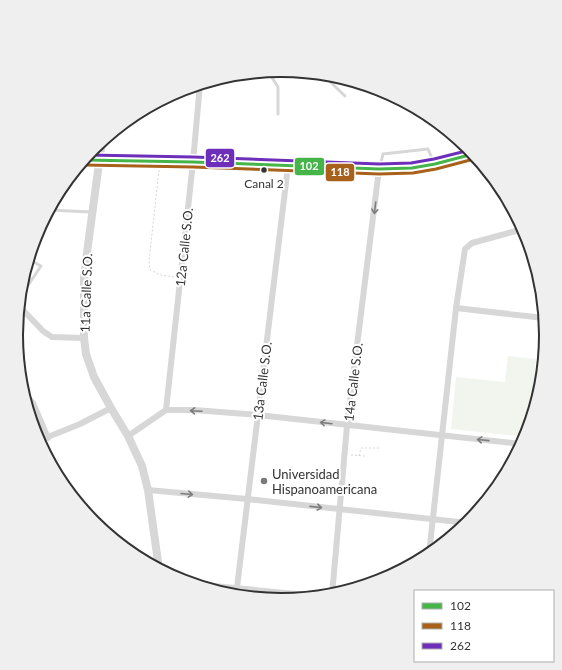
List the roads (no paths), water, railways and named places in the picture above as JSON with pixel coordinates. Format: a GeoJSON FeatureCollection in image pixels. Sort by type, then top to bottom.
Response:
{"type":"FeatureCollection","features":[{"type":"Feature","properties":{"kind":"main road"},"geometry":{"type":"LineString","coordinates":[[92,160],[379,169],[412,168],[466,156]]}},
{"type":"Feature","properties":{"kind":"street","name":"12a Calle S.O."},"geometry":{"type":"LineString","coordinates":[[166,410],[199,91]]}},
{"type":"Feature","properties":{"kind":"street","name":"11a Calle S.O."},"geometry":{"type":"LineString","coordinates":[[101,151],[84,278],[84,338],[86,354],[94,377],[128,436]]}},
{"type":"Feature","properties":{"kind":"street","name":"13a Calle S.O."},"geometry":{"type":"LineString","coordinates":[[236,588],[288,166]]}},
{"type":"Feature","properties":{"kind":"street","name":"14a Calle S.O."},"geometry":{"type":"LineString","coordinates":[[333,588],[347,426],[379,169]]}},
{"type":"Feature","properties":{"kind":"street"},"geometry":{"type":"LineString","coordinates":[[431,545],[456,308],[465,249],[472,243],[517,231]]}},
{"type":"Feature","properties":{"kind":"street"},"geometry":{"type":"LineString","coordinates":[[456,308],[538,317]]}},
{"type":"Feature","properties":{"kind":"street"},"geometry":{"type":"LineString","coordinates":[[24,312],[43,331],[52,337],[84,338]]}},
{"type":"Feature","properties":{"kind":"street"},"geometry":{"type":"LineString","coordinates":[[32,402],[48,438],[111,408]]}},
{"type":"Feature","properties":{"kind":"street"},"geometry":{"type":"LineString","coordinates":[[158,561],[148,490],[142,466],[128,436],[166,410],[194,410],[258,415],[515,443]]}},
{"type":"Feature","properties":{"kind":"street"},"geometry":{"type":"LineString","coordinates":[[148,490],[458,522]]}},
{"type":"Feature","properties":{"kind":"street"},"geometry":{"type":"LineString","coordinates":[[228,587],[285,593]]}},
{"type":"Feature","properties":{"kind":"lane"},"geometry":{"type":"LineString","coordinates":[[272,78],[278,87],[278,114]]}},
{"type":"Feature","properties":{"kind":"lane"},"geometry":{"type":"LineString","coordinates":[[330,82],[345,96]]}},
{"type":"Feature","properties":{"kind":"lane"},"geometry":{"type":"LineString","coordinates":[[379,169],[383,154],[428,149],[435,164]]}},
{"type":"Feature","properties":{"kind":"lane"},"geometry":{"type":"LineString","coordinates":[[56,210],[92,213]]}},
{"type":"Feature","properties":{"kind":"lane"},"geometry":{"type":"LineString","coordinates":[[28,285],[41,266],[34,262]]}},
{"type":"Feature","properties":{"kind":"place","name":"Canal 2"},"geometry":{"type":"Point","coordinates":[264,170]}},
{"type":"Feature","properties":{"kind":"place","name":"Universidad Hispanoamericana"},"geometry":{"type":"Point","coordinates":[264,481]}}]}
